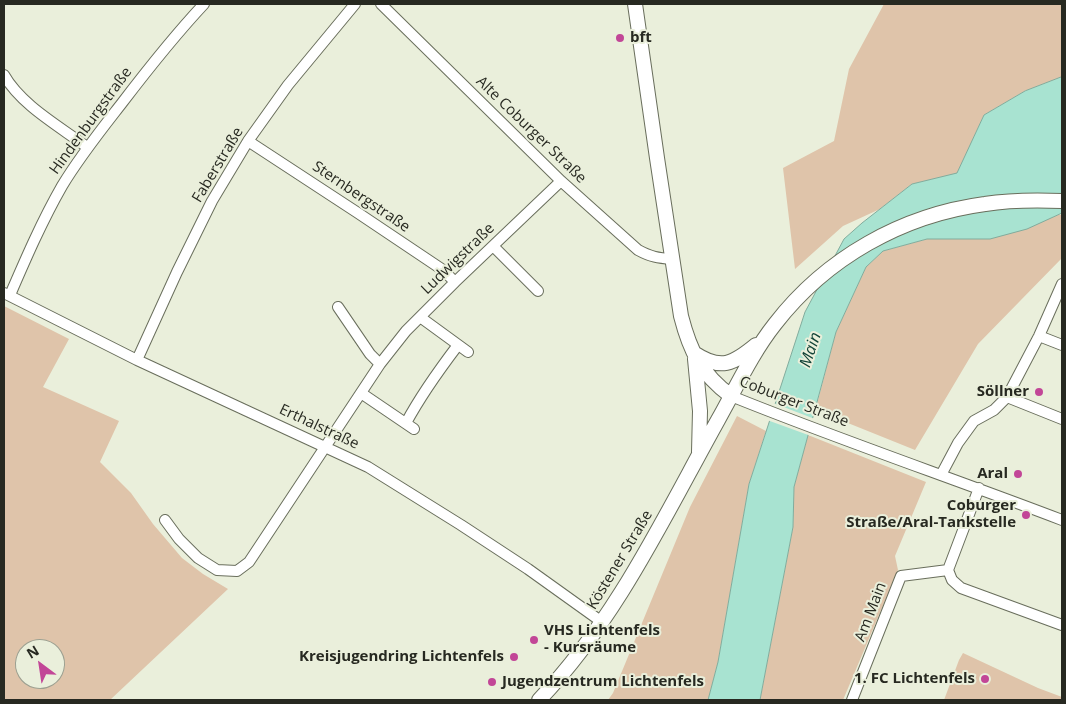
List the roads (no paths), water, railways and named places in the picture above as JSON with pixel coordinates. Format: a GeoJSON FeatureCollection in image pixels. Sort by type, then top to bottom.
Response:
{"type":"FeatureCollection","features":[{"type":"Feature","properties":{"kind":"street","name":"Hindenburgstraße"},"geometry":{"type":"LineString","coordinates":[[7,294],[36,234],[88,147],[150,65],[204,4]]}},
{"type":"Feature","properties":{"kind":"street","name":"Faberstraße"},"geometry":{"type":"LineString","coordinates":[[137,360],[212,201],[248,142],[288,85],[356,4]]}},
{"type":"Feature","properties":{"kind":"street","name":"Alte Coburger Straße"},"geometry":{"type":"LineString","coordinates":[[381,4],[561,181],[638,250],[656,258],[672,258]]}},
{"type":"Feature","properties":{"kind":"street","name":"Coburger Straße"},"geometry":{"type":"LineString","coordinates":[[635,4],[681,316],[686,335],[708,377],[731,396],[753,405],[1062,520]]}},
{"type":"Feature","properties":{"kind":"street"},"geometry":{"type":"LineString","coordinates":[[4,75],[26,103],[88,147]]}},
{"type":"Feature","properties":{"kind":"street","name":"Sternbergstraße"},"geometry":{"type":"LineString","coordinates":[[248,142],[443,270],[455,282]]}},
{"type":"Feature","properties":{"kind":"street","name":"Ludwigstraße"},"geometry":{"type":"LineString","coordinates":[[165,520],[179,539],[198,558],[217,570],[237,570],[249,562],[380,364],[406,331],[561,181]]}},
{"type":"Feature","properties":{"kind":"street"},"geometry":{"type":"LineString","coordinates":[[694,353],[705,360],[717,364],[724,364],[739,357],[764,338],[800,295],[826,271],[856,250],[895,230],[934,215],[968,206],[1002,202],[1062,202]]}},
{"type":"Feature","properties":{"kind":"street"},"geometry":{"type":"LineString","coordinates":[[493,246],[538,291]]}},
{"type":"Feature","properties":{"kind":"street"},"geometry":{"type":"LineString","coordinates":[[941,475],[958,443],[974,422],[994,410],[1007,397],[1039,336],[1062,284]]}},
{"type":"Feature","properties":{"kind":"street","name":"Erthalstraße"},"geometry":{"type":"LineString","coordinates":[[7,294],[137,360],[368,467],[528,569],[602,622]]}},
{"type":"Feature","properties":{"kind":"street"},"geometry":{"type":"LineString","coordinates":[[338,307],[370,354],[380,364]]}},
{"type":"Feature","properties":{"kind":"street"},"geometry":{"type":"LineString","coordinates":[[420,318],[468,352]]}},
{"type":"Feature","properties":{"kind":"street"},"geometry":{"type":"LineString","coordinates":[[1039,336],[1062,345]]}},
{"type":"Feature","properties":{"kind":"street","name":"Köstener Straße"},"geometry":{"type":"LineString","coordinates":[[539,700],[575,659],[602,622],[641,559],[740,378],[764,338]]}},
{"type":"Feature","properties":{"kind":"street"},"geometry":{"type":"LineString","coordinates":[[361,393],[410,426],[417,403],[458,345]]}},
{"type":"Feature","properties":{"kind":"street","name":"Köstener Straße"},"geometry":{"type":"LineString","coordinates":[[694,353],[700,411],[699,453]]}},
{"type":"Feature","properties":{"kind":"street"},"geometry":{"type":"LineString","coordinates":[[1007,397],[1062,419]]}},
{"type":"Feature","properties":{"kind":"street"},"geometry":{"type":"LineString","coordinates":[[979,488],[948,570],[952,580],[962,588],[1062,625]]}},
{"type":"Feature","properties":{"kind":"street","name":"Am Main"},"geometry":{"type":"LineString","coordinates":[[852,700],[901,576],[948,570]]}},
{"type":"Feature","properties":{"kind":"water","name":"Main"},"geometry":{"type":"Polygon","coordinates":[[[1062,77],[1062,213],[1027,229],[990,239],[927,239],[883,251],[866,267],[836,332],[794,487],[793,527],[760,700],[708,700],[718,662],[749,484],[805,312],[844,239],[912,184],[957,173],[984,115],[1025,91],[1062,77]]]}},
{"type":"Feature","properties":{"kind":"place","name":"bft"},"geometry":{"type":"Point","coordinates":[620,38]}},
{"type":"Feature","properties":{"kind":"place","name":"Söllner"},"geometry":{"type":"Point","coordinates":[1039,392]}},
{"type":"Feature","properties":{"kind":"place","name":"Aral"},"geometry":{"type":"Point","coordinates":[1018,474]}},
{"type":"Feature","properties":{"kind":"place","name":"Coburger Straße/Aral-Tankstelle"},"geometry":{"type":"Point","coordinates":[1026,515]}},
{"type":"Feature","properties":{"kind":"place","name":"VHS Lichtenfels - Kursräume"},"geometry":{"type":"Point","coordinates":[534,640]}},
{"type":"Feature","properties":{"kind":"place","name":"Kreisjugendring Lichtenfels"},"geometry":{"type":"Point","coordinates":[514,657]}},
{"type":"Feature","properties":{"kind":"place","name":"1. FC Lichtenfels"},"geometry":{"type":"Point","coordinates":[985,679]}},
{"type":"Feature","properties":{"kind":"place","name":"Jugendzentrum Lichtenfels"},"geometry":{"type":"Point","coordinates":[492,682]}}]}
